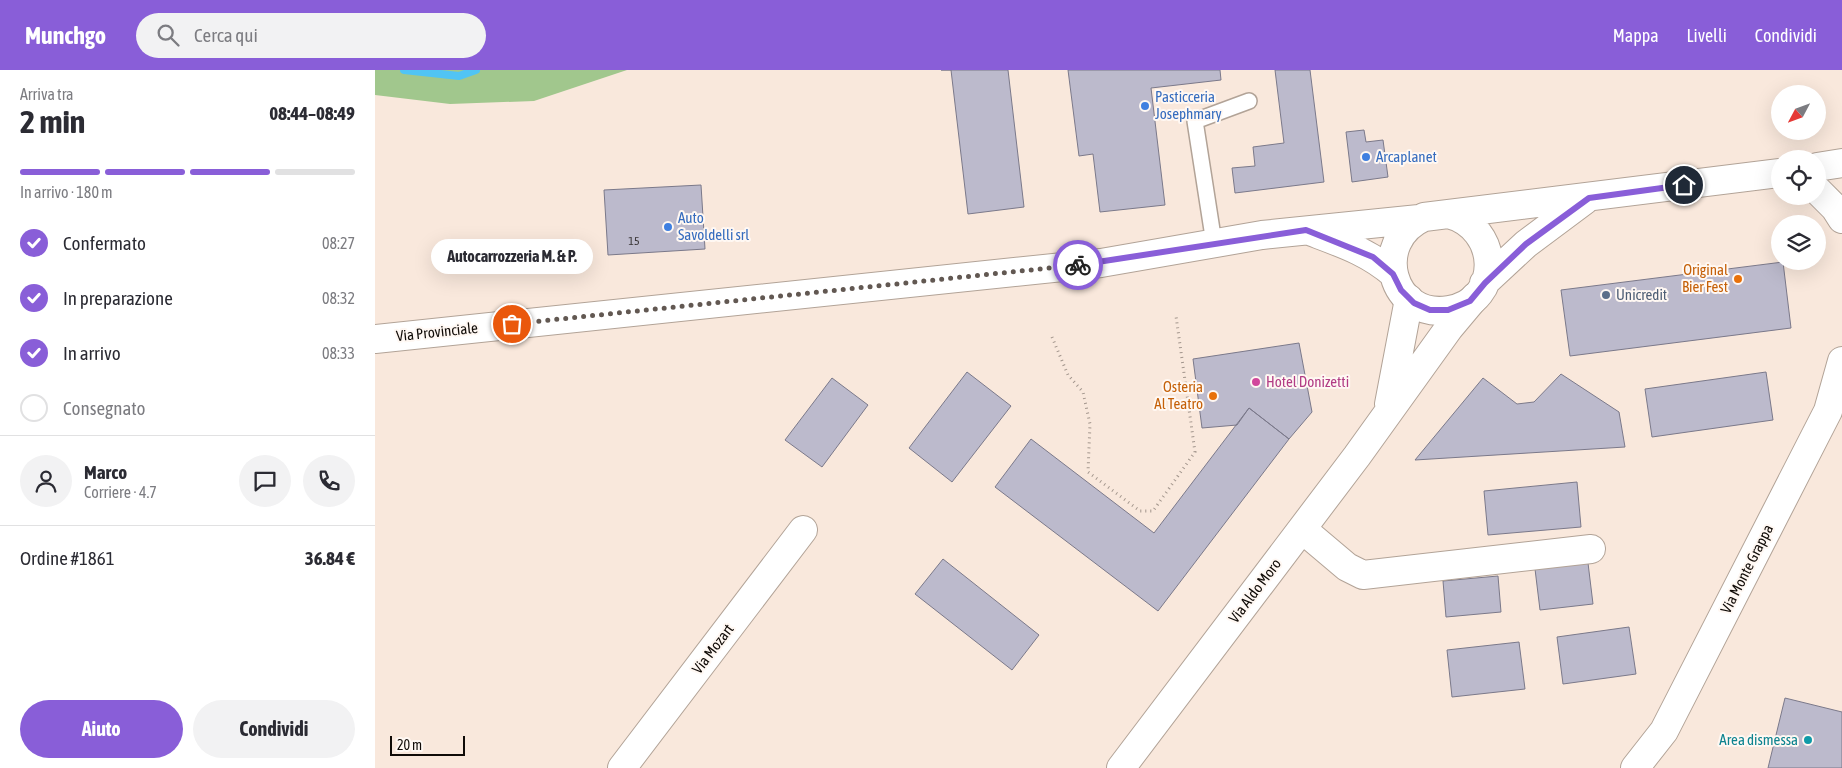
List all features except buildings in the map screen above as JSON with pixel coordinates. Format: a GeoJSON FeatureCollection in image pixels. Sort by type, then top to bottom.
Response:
{"type":"FeatureCollection","features":[{"type":"Feature","properties":{"kind":"main road"},"geometry":{"type":"LineString","coordinates":[[1826,166],[1842,163]]}},
{"type":"Feature","properties":{"kind":"main road"},"geometry":{"type":"LineString","coordinates":[[1589,198],[1533,238],[1460,307],[1442,311],[1425,308],[1409,299],[1398,285],[1393,274],[1392,256],[1395,245],[1405,230],[1419,219],[1430,215],[1589,198],[1771,174]]}},
{"type":"Feature","properties":{"kind":"main road"},"geometry":{"type":"LineString","coordinates":[[1826,199],[1842,218]]}},
{"type":"Feature","properties":{"kind":"main road"},"geometry":{"type":"LineString","coordinates":[[1448,214],[1470,223],[1482,237],[1489,259],[1480,290]]}},
{"type":"Feature","properties":{"kind":"main road","name":"Via Provinciale"},"geometry":{"type":"LineString","coordinates":[[375,339],[1101,263],[1214,243],[1306,230],[1419,219]]}},
{"type":"Feature","properties":{"kind":"main road"},"geometry":{"type":"LineString","coordinates":[[1306,230],[1360,250],[1373,257],[1393,274]]}},
{"type":"Feature","properties":{"kind":"main road","name":"Via Aldo Moro"},"geometry":{"type":"LineString","coordinates":[[1121,768],[1302,529],[1449,328],[1480,290]]}},
{"type":"Feature","properties":{"kind":"main road","name":"Via Aldo Moro"},"geometry":{"type":"LineString","coordinates":[[1388,413],[1409,299]]}},
{"type":"Feature","properties":{"kind":"main road","name":"Via Monte Grappa"},"geometry":{"type":"LineString","coordinates":[[1635,768],[1664,731],[1828,411],[1842,361]]}},
{"type":"Feature","properties":{"kind":"main road"},"geometry":{"type":"LineString","coordinates":[[1302,529],[1347,567],[1363,575],[1591,549]]}},
{"type":"Feature","properties":{"kind":"main road","name":"Via Mozart"},"geometry":{"type":"LineString","coordinates":[[622,768],[803,530]]}},
{"type":"Feature","properties":{"kind":"lane"},"geometry":{"type":"LineString","coordinates":[[1214,243],[1195,121],[1249,101]]}},
{"type":"Feature","properties":{"kind":"path"},"geometry":{"type":"LineString","coordinates":[[1052,337],[1068,375],[1083,392],[1090,424],[1088,472],[1140,511],[1153,511],[1195,452],[1175,316]]}},
{"type":"Feature","properties":{"kind":"green space"},"geometry":{"type":"Polygon","coordinates":[[[375,70],[627,70],[534,101],[450,104],[375,95],[375,70]]]}},
{"type":"Feature","properties":{"kind":"waterway"},"geometry":{"type":"LineString","coordinates":[[404,70],[459,76],[476,70]]}},
{"type":"Feature","properties":{"kind":"way so far"},"geometry":{"type":"LineString","coordinates":[[512,324],[1078,265]]}},
{"type":"Feature","properties":{"kind":"place","name":"Pasticceria Josephmary"},"geometry":{"type":"Point","coordinates":[1145,106]}},
{"type":"Feature","properties":{"kind":"place","name":"Arcaplanet"},"geometry":{"type":"Point","coordinates":[1366,157]}},
{"type":"Feature","properties":{"kind":"place","name":"Auto Savoldelli srl"},"geometry":{"type":"Point","coordinates":[668,227]}},
{"type":"Feature","properties":{"kind":"place","name":"Original Bier Fest"},"geometry":{"type":"Point","coordinates":[1738,279]}},
{"type":"Feature","properties":{"kind":"place","name":"Unicredit"},"geometry":{"type":"Point","coordinates":[1606,295]}},
{"type":"Feature","properties":{"kind":"place","name":"Autocarrozzeria M. & P."},"geometry":{"type":"Point","coordinates":[512,324]}},
{"type":"Feature","properties":{"kind":"place","name":"Hotel Donizetti"},"geometry":{"type":"Point","coordinates":[1256,382]}},
{"type":"Feature","properties":{"kind":"place","name":"Osteria Al Teatro"},"geometry":{"type":"Point","coordinates":[1213,396]}},
{"type":"Feature","properties":{"kind":"place","name":"Area dismessa"},"geometry":{"type":"Point","coordinates":[1808,740]}},
{"type":"Feature","properties":{"kind":"route"},"geometry":{"type":"LineString","coordinates":[[1078,265],[1101,263],[1262,235],[1306,230],[1360,250],[1373,257],[1393,274],[1401,290],[1414,303],[1430,310],[1448,310],[1460,307],[1470,301],[1479,293],[1485,283],[1526,244],[1589,198],[1684,185]]}}]}
